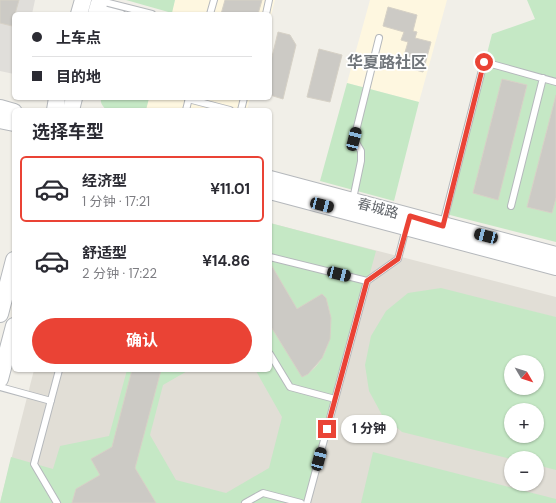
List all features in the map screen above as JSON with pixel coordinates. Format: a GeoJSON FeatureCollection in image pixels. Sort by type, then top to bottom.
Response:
{"type":"FeatureCollection","features":[{"type":"Feature","properties":{"kind":"street"},"geometry":{"type":"LineString","coordinates":[[0,108],[12,111]]}},
{"type":"Feature","properties":{"kind":"street"},"geometry":{"type":"LineString","coordinates":[[0,120],[12,123]]}},
{"type":"Feature","properties":{"kind":"street","name":"春城路"},"geometry":{"type":"LineString","coordinates":[[272,180],[350,206],[556,267]]}},
{"type":"Feature","properties":{"kind":"street","name":"春城路"},"geometry":{"type":"LineString","coordinates":[[272,191],[350,206]]}},
{"type":"Feature","properties":{"kind":"street","name":"春城路"},"geometry":{"type":"LineString","coordinates":[[408,222],[443,226],[556,255]]}},
{"type":"Feature","properties":{"kind":"street"},"geometry":{"type":"LineString","coordinates":[[0,314],[12,268]]}},
{"type":"Feature","properties":{"kind":"street"},"geometry":{"type":"LineString","coordinates":[[0,379],[12,333]]}},
{"type":"Feature","properties":{"kind":"lane"},"geometry":{"type":"LineString","coordinates":[[211,12],[214,0]]}},
{"type":"Feature","properties":{"kind":"lane"},"geometry":{"type":"LineString","coordinates":[[266,12],[269,0]]}},
{"type":"Feature","properties":{"kind":"lane"},"geometry":{"type":"LineString","coordinates":[[91,5],[115,12]]}},
{"type":"Feature","properties":{"kind":"lane"},"geometry":{"type":"LineString","coordinates":[[91,5],[138,12]]}},
{"type":"Feature","properties":{"kind":"lane"},"geometry":{"type":"LineString","coordinates":[[350,206],[361,161],[361,151],[354,139],[378,38]]}},
{"type":"Feature","properties":{"kind":"lane"},"geometry":{"type":"LineString","coordinates":[[443,226],[484,62],[556,82]]}},
{"type":"Feature","properties":{"kind":"lane"},"geometry":{"type":"LineString","coordinates":[[511,206],[543,78]]}},
{"type":"Feature","properties":{"kind":"lane"},"geometry":{"type":"LineString","coordinates":[[192,100],[222,108]]}},
{"type":"Feature","properties":{"kind":"lane"},"geometry":{"type":"LineString","coordinates":[[307,503],[367,281],[398,259],[408,222]]}},
{"type":"Feature","properties":{"kind":"lane"},"geometry":{"type":"LineString","coordinates":[[272,257],[367,281]]}},
{"type":"Feature","properties":{"kind":"lane"},"geometry":{"type":"LineString","coordinates":[[272,357],[290,387],[335,400]]}},
{"type":"Feature","properties":{"kind":"lane"},"geometry":{"type":"LineString","coordinates":[[57,503],[34,464],[58,372]]}},
{"type":"Feature","properties":{"kind":"lane"},"geometry":{"type":"LineString","coordinates":[[0,387],[51,401]]}},
{"type":"Feature","properties":{"kind":"lane"},"geometry":{"type":"LineString","coordinates":[[245,503],[263,493],[301,503]]}},
{"type":"Feature","properties":{"kind":"shaded area"},"geometry":{"type":"Polygon","coordinates":[[[0,0],[35,0],[32,12],[12,12],[12,74],[0,71],[0,0]]]}},
{"type":"Feature","properties":{"kind":"shaded area"},"geometry":{"type":"Polygon","coordinates":[[[175,0],[275,0],[272,12],[172,12],[175,0]]]}},
{"type":"Feature","properties":{"kind":"shaded area"},"geometry":{"type":"Polygon","coordinates":[[[370,0],[447,0],[419,102],[347,83],[370,0]]]}},
{"type":"Feature","properties":{"kind":"shaded area"},"geometry":{"type":"Polygon","coordinates":[[[148,100],[250,100],[248,108],[146,108],[148,100]]]}},
{"type":"Feature","properties":{"kind":"shaded area"},"geometry":{"type":"Polygon","coordinates":[[[272,224],[556,297],[556,503],[0,503],[33,372],[272,372],[272,224]]]}},
{"type":"Feature","properties":{"kind":"green space"},"geometry":{"type":"Polygon","coordinates":[[[126,0],[175,0],[172,12],[126,0]]]}},
{"type":"Feature","properties":{"kind":"green space"},"geometry":{"type":"Polygon","coordinates":[[[527,0],[556,0],[556,95],[527,207],[552,213],[556,198],[556,242],[446,214],[492,34],[535,19],[527,0]],[[502,79],[473,193],[497,199],[527,85],[502,79]]]}},
{"type":"Feature","properties":{"kind":"green space"},"geometry":{"type":"Polygon","coordinates":[[[347,83],[419,102],[394,201],[320,181],[347,83]]]}},
{"type":"Feature","properties":{"kind":"green space"},"geometry":{"type":"Polygon","coordinates":[[[101,100],[148,100],[146,108],[104,108],[101,100]]]}},
{"type":"Feature","properties":{"kind":"green space"},"geometry":{"type":"Polygon","coordinates":[[[272,224],[376,251],[307,503],[156,503],[135,468],[160,372],[186,372],[163,385],[150,435],[176,480],[226,493],[269,468],[282,417],[257,372],[272,372],[272,328],[302,377],[312,371],[325,352],[331,327],[327,304],[322,294],[297,309],[272,266],[272,224]]]}},
{"type":"Feature","properties":{"kind":"green space"},"geometry":{"type":"Polygon","coordinates":[[[441,288],[556,317],[556,470],[544,467],[544,451],[504,451],[504,457],[402,432],[382,415],[369,391],[365,365],[371,336],[386,311],[408,293],[441,288]]]}},
{"type":"Feature","properties":{"kind":"green space"},"geometry":{"type":"Polygon","coordinates":[[[126,372],[131,372],[112,447],[91,459],[100,475],[76,489],[72,503],[0,503],[11,457],[53,469],[60,446],[109,436],[126,372]]]}},
{"type":"Feature","properties":{"kind":"green space"},"geometry":{"type":"Polygon","coordinates":[[[373,452],[504,486],[504,491],[525,491],[556,499],[556,503],[361,503],[373,452]]]}},
{"type":"Feature","properties":{"kind":"building"},"geometry":{"type":"Polygon","coordinates":[[[0,0],[19,0],[16,12],[12,12],[12,26],[0,23],[0,0]]]}},
{"type":"Feature","properties":{"kind":"building"},"geometry":{"type":"Polygon","coordinates":[[[225,0],[262,0],[259,12],[222,12],[225,0]]]}},
{"type":"Feature","properties":{"kind":"building"},"geometry":{"type":"Polygon","coordinates":[[[388,7],[417,15],[413,31],[417,32],[415,38],[431,42],[423,72],[401,66],[408,42],[401,40],[404,32],[383,26],[388,7]]]}},
{"type":"Feature","properties":{"kind":"building"},"geometry":{"type":"Polygon","coordinates":[[[278,32],[290,35],[296,45],[283,99],[272,96],[272,57],[278,32]]]}},
{"type":"Feature","properties":{"kind":"building"},"geometry":{"type":"Polygon","coordinates":[[[319,49],[342,55],[330,102],[307,97],[319,49]]]}},
{"type":"Feature","properties":{"kind":"building"},"geometry":{"type":"Polygon","coordinates":[[[502,79],[527,85],[498,200],[473,193],[502,79]]]}},
{"type":"Feature","properties":{"kind":"building"},"geometry":{"type":"Polygon","coordinates":[[[556,95],[556,198],[552,213],[527,207],[556,95]]]}},
{"type":"Feature","properties":{"kind":"building"},"geometry":{"type":"Polygon","coordinates":[[[272,266],[297,309],[322,294],[326,298],[331,318],[330,339],[322,358],[308,374],[302,377],[272,328],[272,266]]]}},
{"type":"Feature","properties":{"kind":"building"},"geometry":{"type":"Polygon","coordinates":[[[131,372],[160,372],[135,468],[156,503],[72,503],[76,489],[100,475],[91,459],[112,447],[131,372]]]}},
{"type":"Feature","properties":{"kind":"district","name":"华夏路社区"},"geometry":{"type":"Point","coordinates":[387,62]}},
{"type":"Feature","properties":{"kind":"route"},"geometry":{"type":"LineString","coordinates":[[327,429],[367,281],[398,259],[410,216],[443,226],[484,62]]}}]}
